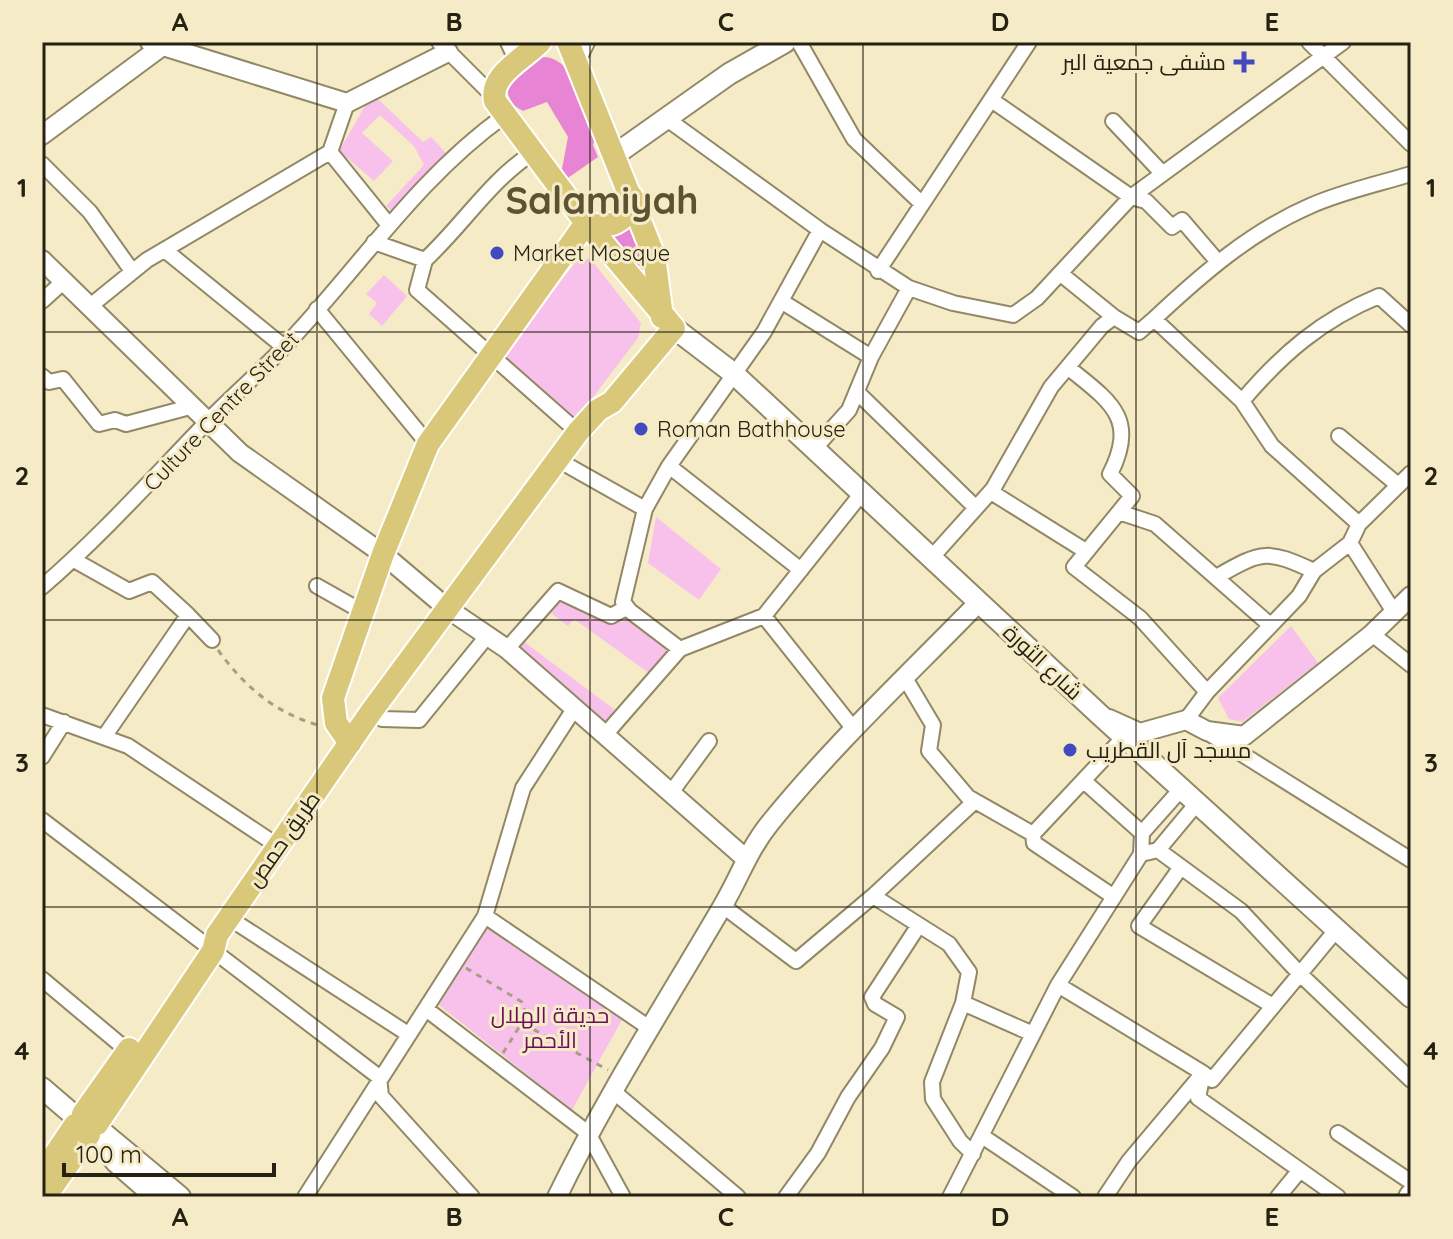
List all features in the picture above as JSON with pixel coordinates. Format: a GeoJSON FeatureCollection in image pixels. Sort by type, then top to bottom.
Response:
{"type":"FeatureCollection","features":[{"type":"Feature","properties":{"kind":"main road"},"geometry":{"type":"LineString","coordinates":[[616,154],[729,74],[785,42]]}},
{"type":"Feature","properties":{"kind":"main road"},"geometry":{"type":"LineString","coordinates":[[539,43],[555,43],[577,50],[658,269],[668,322],[586,223],[495,101],[494,91],[514,52],[539,43]]}},
{"type":"Feature","properties":{"kind":"main road"},"geometry":{"type":"LineString","coordinates":[[586,223],[606,227],[616,224],[626,216],[632,197]]}},
{"type":"Feature","properties":{"kind":"main road"},"geometry":{"type":"LineString","coordinates":[[350,743],[336,723],[333,698],[383,554],[428,444],[586,223]]}},
{"type":"Feature","properties":{"kind":"main road","name":"شارع الثورة"},"geometry":{"type":"LineString","coordinates":[[668,322],[733,373],[933,556],[1100,715],[1411,997]]}},
{"type":"Feature","properties":{"kind":"main road","name":"طريق حمص"},"geometry":{"type":"LineString","coordinates":[[42,1174],[87,1125],[371,712],[578,432],[658,329],[668,322]]}},
{"type":"Feature","properties":{"kind":"main road","name":"طريق حمص"},"geometry":{"type":"LineString","coordinates":[[45,1197],[128,1051],[216,936]]}},
{"type":"Feature","properties":{"kind":"main road"},"geometry":{"type":"LineString","coordinates":[[42,1088],[180,1197]]}},
{"type":"Feature","properties":{"kind":"main road"},"geometry":{"type":"LineString","coordinates":[[87,1125],[116,1162],[156,1197]]}},
{"type":"Feature","properties":{"kind":"street"},"geometry":{"type":"LineString","coordinates":[[799,42],[854,139],[920,202]]}},
{"type":"Feature","properties":{"kind":"street"},"geometry":{"type":"LineString","coordinates":[[878,271],[920,202],[993,101],[1029,42]]}},
{"type":"Feature","properties":{"kind":"street"},"geometry":{"type":"LineString","coordinates":[[1309,42],[1411,144]]}},
{"type":"Feature","properties":{"kind":"street"},"geometry":{"type":"LineString","coordinates":[[667,119],[878,271],[909,288],[953,303],[1013,315],[1037,298],[1131,197],[1343,42]]}},
{"type":"Feature","properties":{"kind":"street"},"geometry":{"type":"LineString","coordinates":[[42,135],[156,45],[347,103]]}},
{"type":"Feature","properties":{"kind":"street"},"geometry":{"type":"LineString","coordinates":[[89,307],[132,271],[330,152],[347,103],[444,47],[486,89],[494,91]]}},
{"type":"Feature","properties":{"kind":"street"},"geometry":{"type":"LineString","coordinates":[[993,101],[1131,197],[1146,201],[1172,227],[1182,220],[1218,262]]}},
{"type":"Feature","properties":{"kind":"street","name":"Culture Centre Street"},"geometry":{"type":"LineString","coordinates":[[42,587],[97,540],[205,423],[284,347],[388,224],[480,133],[504,116]]}},
{"type":"Feature","properties":{"kind":"street"},"geometry":{"type":"LineString","coordinates":[[1113,121],[1162,173]]}},
{"type":"Feature","properties":{"kind":"street"},"geometry":{"type":"LineString","coordinates":[[330,152],[388,224]]}},
{"type":"Feature","properties":{"kind":"street"},"geometry":{"type":"LineString","coordinates":[[534,152],[516,163],[453,234],[425,260],[417,290],[578,432]]}},
{"type":"Feature","properties":{"kind":"street"},"geometry":{"type":"LineString","coordinates":[[42,164],[90,212],[132,271]]}},
{"type":"Feature","properties":{"kind":"street"},"geometry":{"type":"LineString","coordinates":[[1061,274],[1114,317],[1139,332],[1218,262],[1247,241],[1311,205],[1411,174]]}},
{"type":"Feature","properties":{"kind":"street"},"geometry":{"type":"LineString","coordinates":[[680,649],[626,608],[623,598],[645,509],[669,466],[764,332],[820,230]]}},
{"type":"Feature","properties":{"kind":"street"},"geometry":{"type":"LineString","coordinates":[[374,242],[425,260]]}},
{"type":"Feature","properties":{"kind":"street"},"geometry":{"type":"LineString","coordinates":[[166,251],[284,347]]}},
{"type":"Feature","properties":{"kind":"street"},"geometry":{"type":"LineString","coordinates":[[42,260],[205,423],[240,453],[383,554],[448,609],[507,649],[745,858]]}},
{"type":"Feature","properties":{"kind":"street"},"geometry":{"type":"LineString","coordinates":[[42,301],[63,282]]}},
{"type":"Feature","properties":{"kind":"street"},"geometry":{"type":"LineString","coordinates":[[815,448],[849,410],[871,357],[909,288]]}},
{"type":"Feature","properties":{"kind":"street"},"geometry":{"type":"LineString","coordinates":[[1242,401],[1285,352],[1379,296],[1411,325]]}},
{"type":"Feature","properties":{"kind":"street"},"geometry":{"type":"LineString","coordinates":[[781,301],[871,357]]}},
{"type":"Feature","properties":{"kind":"street"},"geometry":{"type":"LineString","coordinates":[[317,309],[428,444]]}},
{"type":"Feature","properties":{"kind":"street"},"geometry":{"type":"LineString","coordinates":[[933,556],[974,506],[991,492],[1051,387],[1070,369],[1102,326],[1114,317]]}},
{"type":"Feature","properties":{"kind":"street"},"geometry":{"type":"LineString","coordinates":[[1154,319],[1242,401],[1272,446],[1359,524]]}},
{"type":"Feature","properties":{"kind":"street"},"geometry":{"type":"LineString","coordinates":[[1070,369],[1113,404],[1124,436],[1110,474],[1132,496],[1084,550],[1074,567],[1140,618],[1207,692]]}},
{"type":"Feature","properties":{"kind":"street"},"geometry":{"type":"LineString","coordinates":[[42,376],[49,382],[63,379],[99,424],[115,420],[126,424],[190,407]]}},
{"type":"Feature","properties":{"kind":"street"},"geometry":{"type":"LineString","coordinates":[[858,393],[974,506]]}},
{"type":"Feature","properties":{"kind":"street"},"geometry":{"type":"LineString","coordinates":[[1339,436],[1398,485]]}},
{"type":"Feature","properties":{"kind":"street"},"geometry":{"type":"LineString","coordinates":[[558,460],[645,509]]}},
{"type":"Feature","properties":{"kind":"street"},"geometry":{"type":"LineString","coordinates":[[669,466],[801,570]]}},
{"type":"Feature","properties":{"kind":"street"},"geometry":{"type":"LineString","coordinates":[[1100,715],[1140,733],[1186,720],[1207,692],[1299,596],[1314,571],[1350,543],[1359,524],[1411,473]]}},
{"type":"Feature","properties":{"kind":"street"},"geometry":{"type":"LineString","coordinates":[[991,492],[1084,550]]}},
{"type":"Feature","properties":{"kind":"street"},"geometry":{"type":"LineString","coordinates":[[604,736],[680,649],[764,616],[862,493]]}},
{"type":"Feature","properties":{"kind":"street"},"geometry":{"type":"LineString","coordinates":[[1119,512],[1155,524],[1218,576],[1269,624]]}},
{"type":"Feature","properties":{"kind":"street"},"geometry":{"type":"LineString","coordinates":[[1350,543],[1394,612]]}},
{"type":"Feature","properties":{"kind":"street"},"geometry":{"type":"LineString","coordinates":[[1218,576],[1249,558],[1277,554],[1314,571]]}},
{"type":"Feature","properties":{"kind":"street"},"geometry":{"type":"LineString","coordinates":[[74,560],[129,591],[152,582],[212,640]]}},
{"type":"Feature","properties":{"kind":"street"},"geometry":{"type":"LineString","coordinates":[[317,586],[363,612]]}},
{"type":"Feature","properties":{"kind":"street"},"geometry":{"type":"LineString","coordinates":[[507,649],[558,591],[611,616],[626,608]]}},
{"type":"Feature","properties":{"kind":"street"},"geometry":{"type":"LineString","coordinates":[[1207,731],[1244,736],[1372,634],[1411,596]]}},
{"type":"Feature","properties":{"kind":"street"},"geometry":{"type":"LineString","coordinates":[[557,1197],[588,1133],[648,1027],[723,906],[745,858],[770,823],[853,728],[979,602]]}},
{"type":"Feature","properties":{"kind":"street"},"geometry":{"type":"LineString","coordinates":[[104,737],[188,615]]}},
{"type":"Feature","properties":{"kind":"street"},"geometry":{"type":"LineString","coordinates":[[764,616],[853,728]]}},
{"type":"Feature","properties":{"kind":"street"},"geometry":{"type":"LineString","coordinates":[[1372,634],[1409,662]]}},
{"type":"Feature","properties":{"kind":"street"},"geometry":{"type":"LineString","coordinates":[[371,712],[382,719],[419,720],[488,635]]}},
{"type":"Feature","properties":{"kind":"street"},"geometry":{"type":"LineString","coordinates":[[905,678],[933,725],[929,751],[975,801],[1033,834]]}},
{"type":"Feature","properties":{"kind":"street"},"geometry":{"type":"LineString","coordinates":[[305,1197],[379,1077],[485,916],[523,788],[574,709]]}},
{"type":"Feature","properties":{"kind":"street"},"geometry":{"type":"LineString","coordinates":[[42,715],[128,746],[278,846]]}},
{"type":"Feature","properties":{"kind":"street"},"geometry":{"type":"LineString","coordinates":[[1186,720],[1411,860]]}},
{"type":"Feature","properties":{"kind":"street"},"geometry":{"type":"LineString","coordinates":[[42,757],[64,722]]}},
{"type":"Feature","properties":{"kind":"street"},"geometry":{"type":"LineString","coordinates":[[1033,834],[1125,736]]}},
{"type":"Feature","properties":{"kind":"street"},"geometry":{"type":"LineString","coordinates":[[670,794],[709,741]]}},
{"type":"Feature","properties":{"kind":"street"},"geometry":{"type":"LineString","coordinates":[[1085,782],[1142,833]]}},
{"type":"Feature","properties":{"kind":"street"},"geometry":{"type":"LineString","coordinates":[[950,1197],[1058,985],[1141,854],[1142,833],[1182,788]]}},
{"type":"Feature","properties":{"kind":"street"},"geometry":{"type":"LineString","coordinates":[[723,906],[796,961],[873,896],[975,801]]}},
{"type":"Feature","properties":{"kind":"street"},"geometry":{"type":"LineString","coordinates":[[1141,854],[1158,850],[1198,802]]}},
{"type":"Feature","properties":{"kind":"street"},"geometry":{"type":"LineString","coordinates":[[42,820],[216,936],[408,1034]]}},
{"type":"Feature","properties":{"kind":"street"},"geometry":{"type":"LineString","coordinates":[[1033,834],[1034,843],[1114,897]]}},
{"type":"Feature","properties":{"kind":"street"},"geometry":{"type":"LineString","coordinates":[[1158,850],[1241,911],[1299,973],[1411,1080]]}},
{"type":"Feature","properties":{"kind":"street"},"geometry":{"type":"LineString","coordinates":[[1181,867],[1139,926],[1273,1006]]}},
{"type":"Feature","properties":{"kind":"street"},"geometry":{"type":"LineString","coordinates":[[873,896],[949,944],[969,972],[963,1003],[932,1082],[933,1099],[960,1141],[973,1154]]}},
{"type":"Feature","properties":{"kind":"street"},"geometry":{"type":"LineString","coordinates":[[485,916],[648,1027]]}},
{"type":"Feature","properties":{"kind":"street"},"geometry":{"type":"LineString","coordinates":[[786,1197],[818,1153],[848,1097],[891,1031],[897,1017],[875,1004],[872,997],[919,925]]}},
{"type":"Feature","properties":{"kind":"street"},"geometry":{"type":"LineString","coordinates":[[1058,985],[1212,1080],[1337,929]]}},
{"type":"Feature","properties":{"kind":"street"},"geometry":{"type":"LineString","coordinates":[[216,936],[379,1077],[381,1096],[472,1197]]}},
{"type":"Feature","properties":{"kind":"street"},"geometry":{"type":"LineString","coordinates":[[42,979],[128,1051]]}},
{"type":"Feature","properties":{"kind":"street"},"geometry":{"type":"LineString","coordinates":[[963,1003],[1033,1034]]}},
{"type":"Feature","properties":{"kind":"street"},"geometry":{"type":"LineString","coordinates":[[426,1009],[588,1133],[623,1197]]}},
{"type":"Feature","properties":{"kind":"street"},"geometry":{"type":"LineString","coordinates":[[1203,1073],[1198,1098],[1338,1197]]}},
{"type":"Feature","properties":{"kind":"street"},"geometry":{"type":"LineString","coordinates":[[1105,1197],[1129,1161],[1203,1073]]}},
{"type":"Feature","properties":{"kind":"street"},"geometry":{"type":"LineString","coordinates":[[617,1084],[738,1197]]}},
{"type":"Feature","properties":{"kind":"street"},"geometry":{"type":"LineString","coordinates":[[1338,1133],[1411,1182]]}},
{"type":"Feature","properties":{"kind":"street"},"geometry":{"type":"LineString","coordinates":[[982,1136],[1073,1197]]}},
{"type":"Feature","properties":{"kind":"street"},"geometry":{"type":"LineString","coordinates":[[1278,1197],[1300,1170]]}},
{"type":"Feature","properties":{"kind":"path"},"geometry":{"type":"LineString","coordinates":[[212,640],[243,682],[283,712],[318,725],[336,723]]}},
{"type":"Feature","properties":{"kind":"path"},"geometry":{"type":"LineString","coordinates":[[456,962],[522,1002],[531,1028],[617,1084]]}},
{"type":"Feature","properties":{"kind":"path"},"geometry":{"type":"LineString","coordinates":[[497,1063],[526,1016]]}},
{"type":"Feature","properties":{"kind":"green space"},"geometry":{"type":"Polygon","coordinates":[[[378,99],[423,142],[431,137],[446,153],[392,211],[386,206],[424,165],[414,146],[380,115],[362,133],[393,161],[374,181],[339,151],[365,106],[378,99]]]}},
{"type":"Feature","properties":{"kind":"green space"},"geometry":{"type":"Polygon","coordinates":[[[590,258],[641,323],[638,338],[575,421],[503,354],[576,262],[590,258]]]}},
{"type":"Feature","properties":{"kind":"green space"},"geometry":{"type":"Polygon","coordinates":[[[384,275],[407,296],[382,326],[369,314],[377,303],[366,294],[384,275]]]}},
{"type":"Feature","properties":{"kind":"green space"},"geometry":{"type":"Polygon","coordinates":[[[656,517],[721,569],[699,600],[648,563],[656,517]]]}},
{"type":"Feature","properties":{"kind":"green space"},"geometry":{"type":"Polygon","coordinates":[[[556,598],[612,624],[629,620],[668,650],[649,673],[574,619],[568,626],[547,610],[556,598]]]}},
{"type":"Feature","properties":{"kind":"green space"},"geometry":{"type":"Polygon","coordinates":[[[1291,626],[1318,663],[1242,722],[1229,719],[1218,698],[1291,626]]]}},
{"type":"Feature","properties":{"kind":"green space"},"geometry":{"type":"Polygon","coordinates":[[[523,641],[615,710],[606,722],[518,648],[523,641]]]}},
{"type":"Feature","properties":{"kind":"green space","name":"حديقة الهلال الأحمر"},"geometry":{"type":"Polygon","coordinates":[[[487,925],[624,1016],[572,1110],[439,1005],[487,925]]]}},
{"type":"Feature","properties":{"kind":"shaded area"},"geometry":{"type":"Polygon","coordinates":[[[542,57],[553,59],[571,74],[597,133],[593,145],[598,157],[565,180],[561,174],[568,137],[547,102],[523,111],[513,105],[505,88],[542,57]]]}},
{"type":"Feature","properties":{"kind":"shaded area"},"geometry":{"type":"Polygon","coordinates":[[[631,216],[649,265],[643,273],[606,230],[631,216]]]}},
{"type":"Feature","properties":{"kind":"place","name":"مشفى جمعية البر"},"geometry":{"type":"Point","coordinates":[1244,62]}},
{"type":"Feature","properties":{"kind":"place","name":"Market Mosque"},"geometry":{"type":"Point","coordinates":[497,253]}},
{"type":"Feature","properties":{"kind":"place","name":"Roman Bathhouse"},"geometry":{"type":"Point","coordinates":[641,429]}},
{"type":"Feature","properties":{"kind":"place","name":"مسجد آل القطريب"},"geometry":{"type":"Point","coordinates":[1070,750]}},
{"type":"Feature","properties":{"kind":"district","name":"Salamiyah"},"geometry":{"type":"Point","coordinates":[602,200]}}]}
